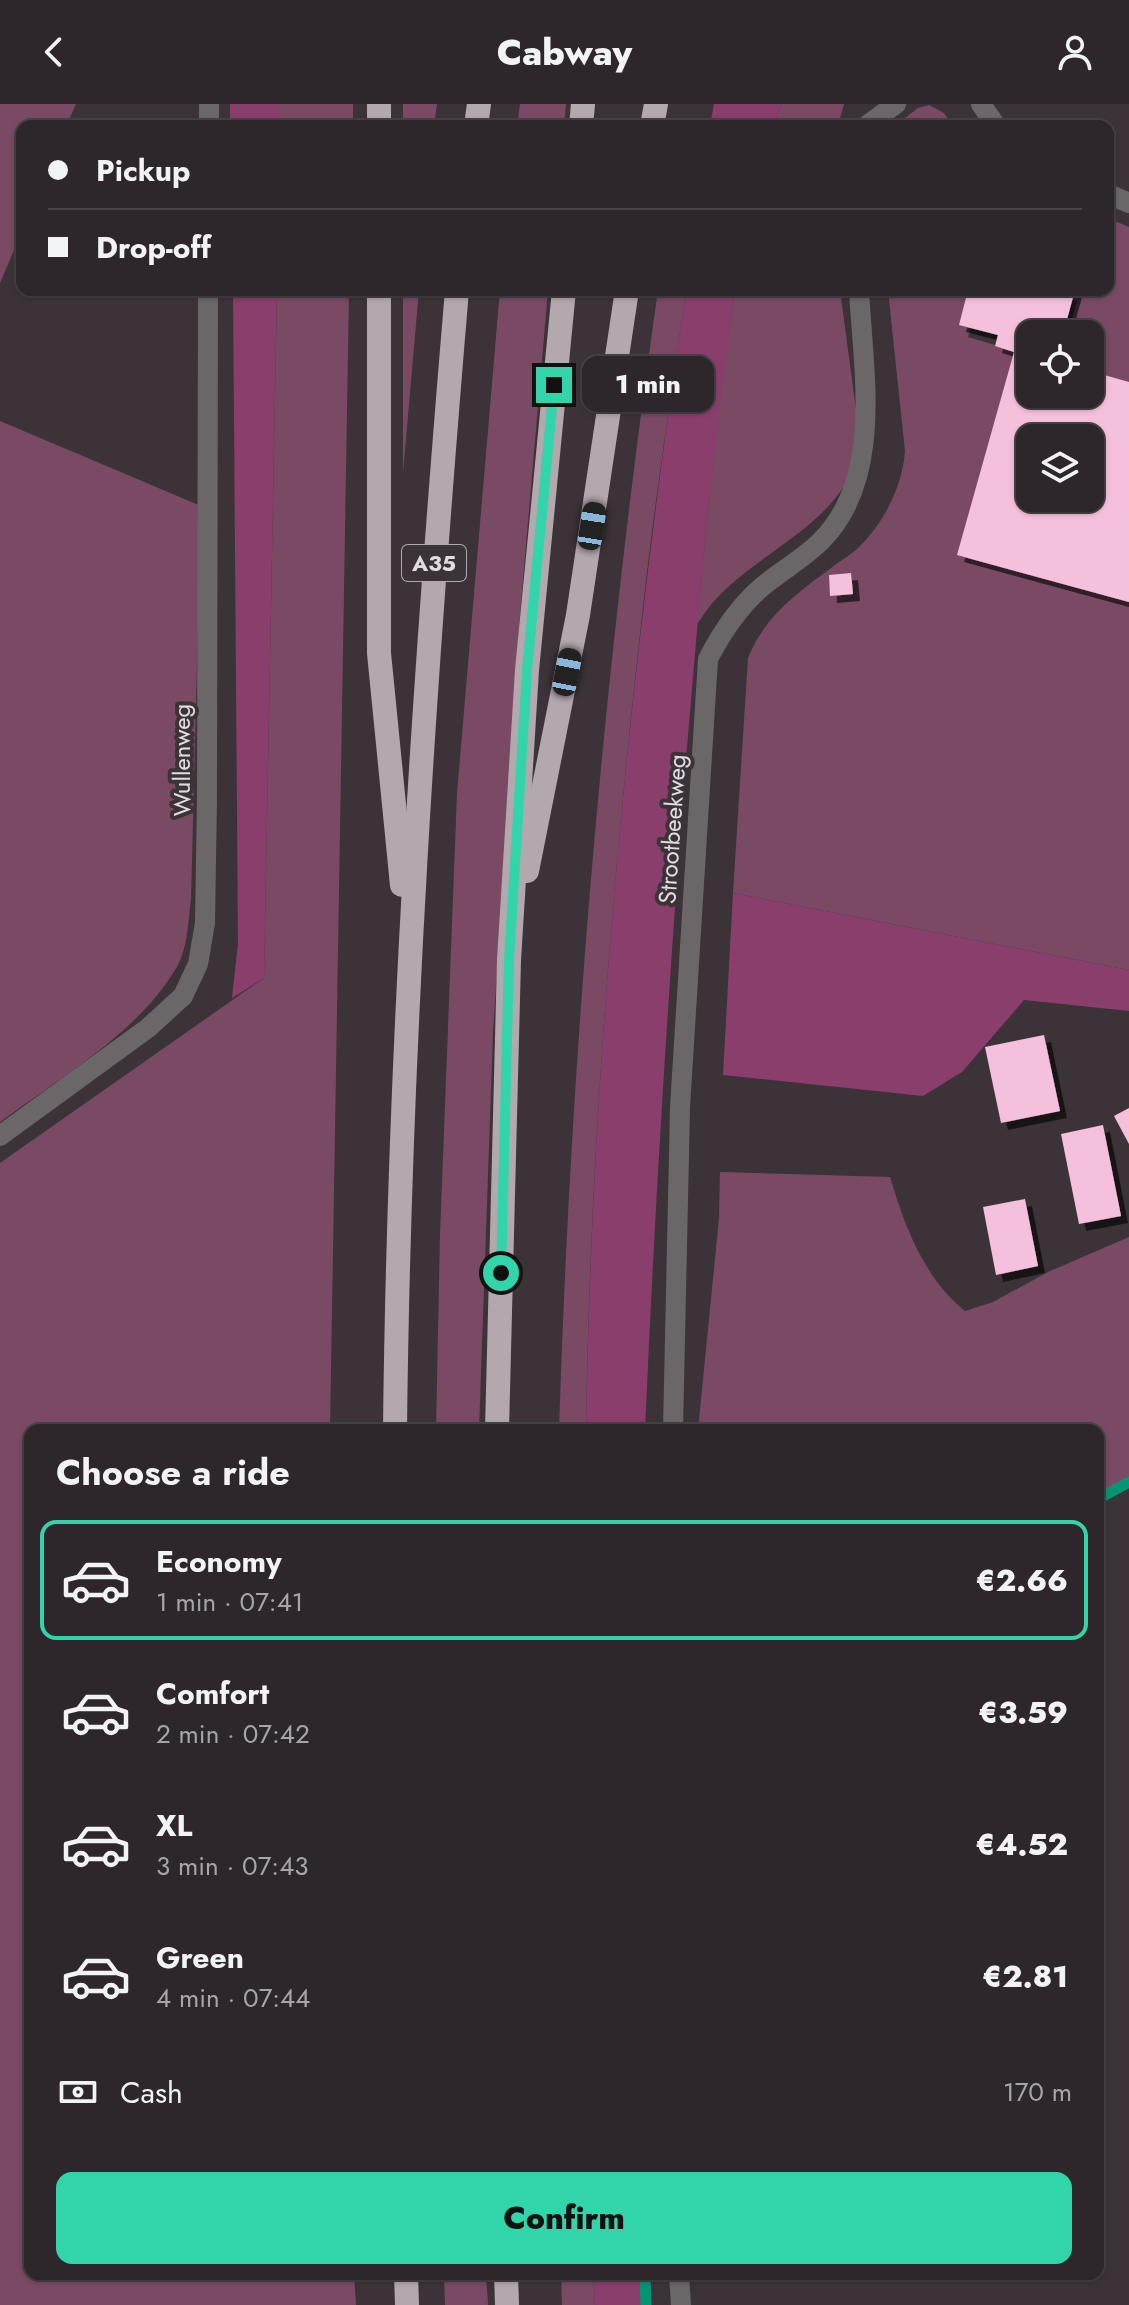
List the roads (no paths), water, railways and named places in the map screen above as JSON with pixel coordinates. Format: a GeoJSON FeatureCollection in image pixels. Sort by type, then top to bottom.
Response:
{"type":"FeatureCollection","features":[{"type":"Feature","properties":{"kind":"highway","name":"A35"},"geometry":{"type":"LineString","coordinates":[[379,296],[379,653],[410,959]]}},
{"type":"Feature","properties":{"kind":"highway","name":"A35"},"geometry":{"type":"LineString","coordinates":[[395,1424],[410,959],[431,601],[456,296]]}},
{"type":"Feature","properties":{"kind":"highway"},"geometry":{"type":"LineString","coordinates":[[497,1424],[509,960],[527,670],[563,296]]}},
{"type":"Feature","properties":{"kind":"highway"},"geometry":{"type":"LineString","coordinates":[[509,960],[578,615],[626,296]]}},
{"type":"Feature","properties":{"kind":"highway"},"geometry":{"type":"LineString","coordinates":[[406,2280],[407,2305]]}},
{"type":"Feature","properties":{"kind":"highway"},"geometry":{"type":"LineString","coordinates":[[506,2280],[507,2305]]}},
{"type":"Feature","properties":{"kind":"street"},"geometry":{"type":"LineString","coordinates":[[874,120],[896,104]]}},
{"type":"Feature","properties":{"kind":"street","name":"Wullenweg"},"geometry":{"type":"LineString","coordinates":[[0,1136],[148,1028],[183,996],[198,964],[205,923],[207,813],[208,296]]}},
{"type":"Feature","properties":{"kind":"street","name":"Strootbeekweg"},"geometry":{"type":"LineString","coordinates":[[673,1424],[680,1107],[708,659],[724,629],[760,589],[821,541],[846,509],[857,481],[866,440],[859,296]]}},
{"type":"Feature","properties":{"kind":"street"},"geometry":{"type":"LineString","coordinates":[[679,2280],[681,2305]]}},
{"type":"Feature","properties":{"kind":"waterway"},"geometry":{"type":"LineString","coordinates":[[1104,1496],[1129,1482]]}},
{"type":"Feature","properties":{"kind":"waterway"},"geometry":{"type":"LineString","coordinates":[[645,2280],[646,2305]]}}]}
